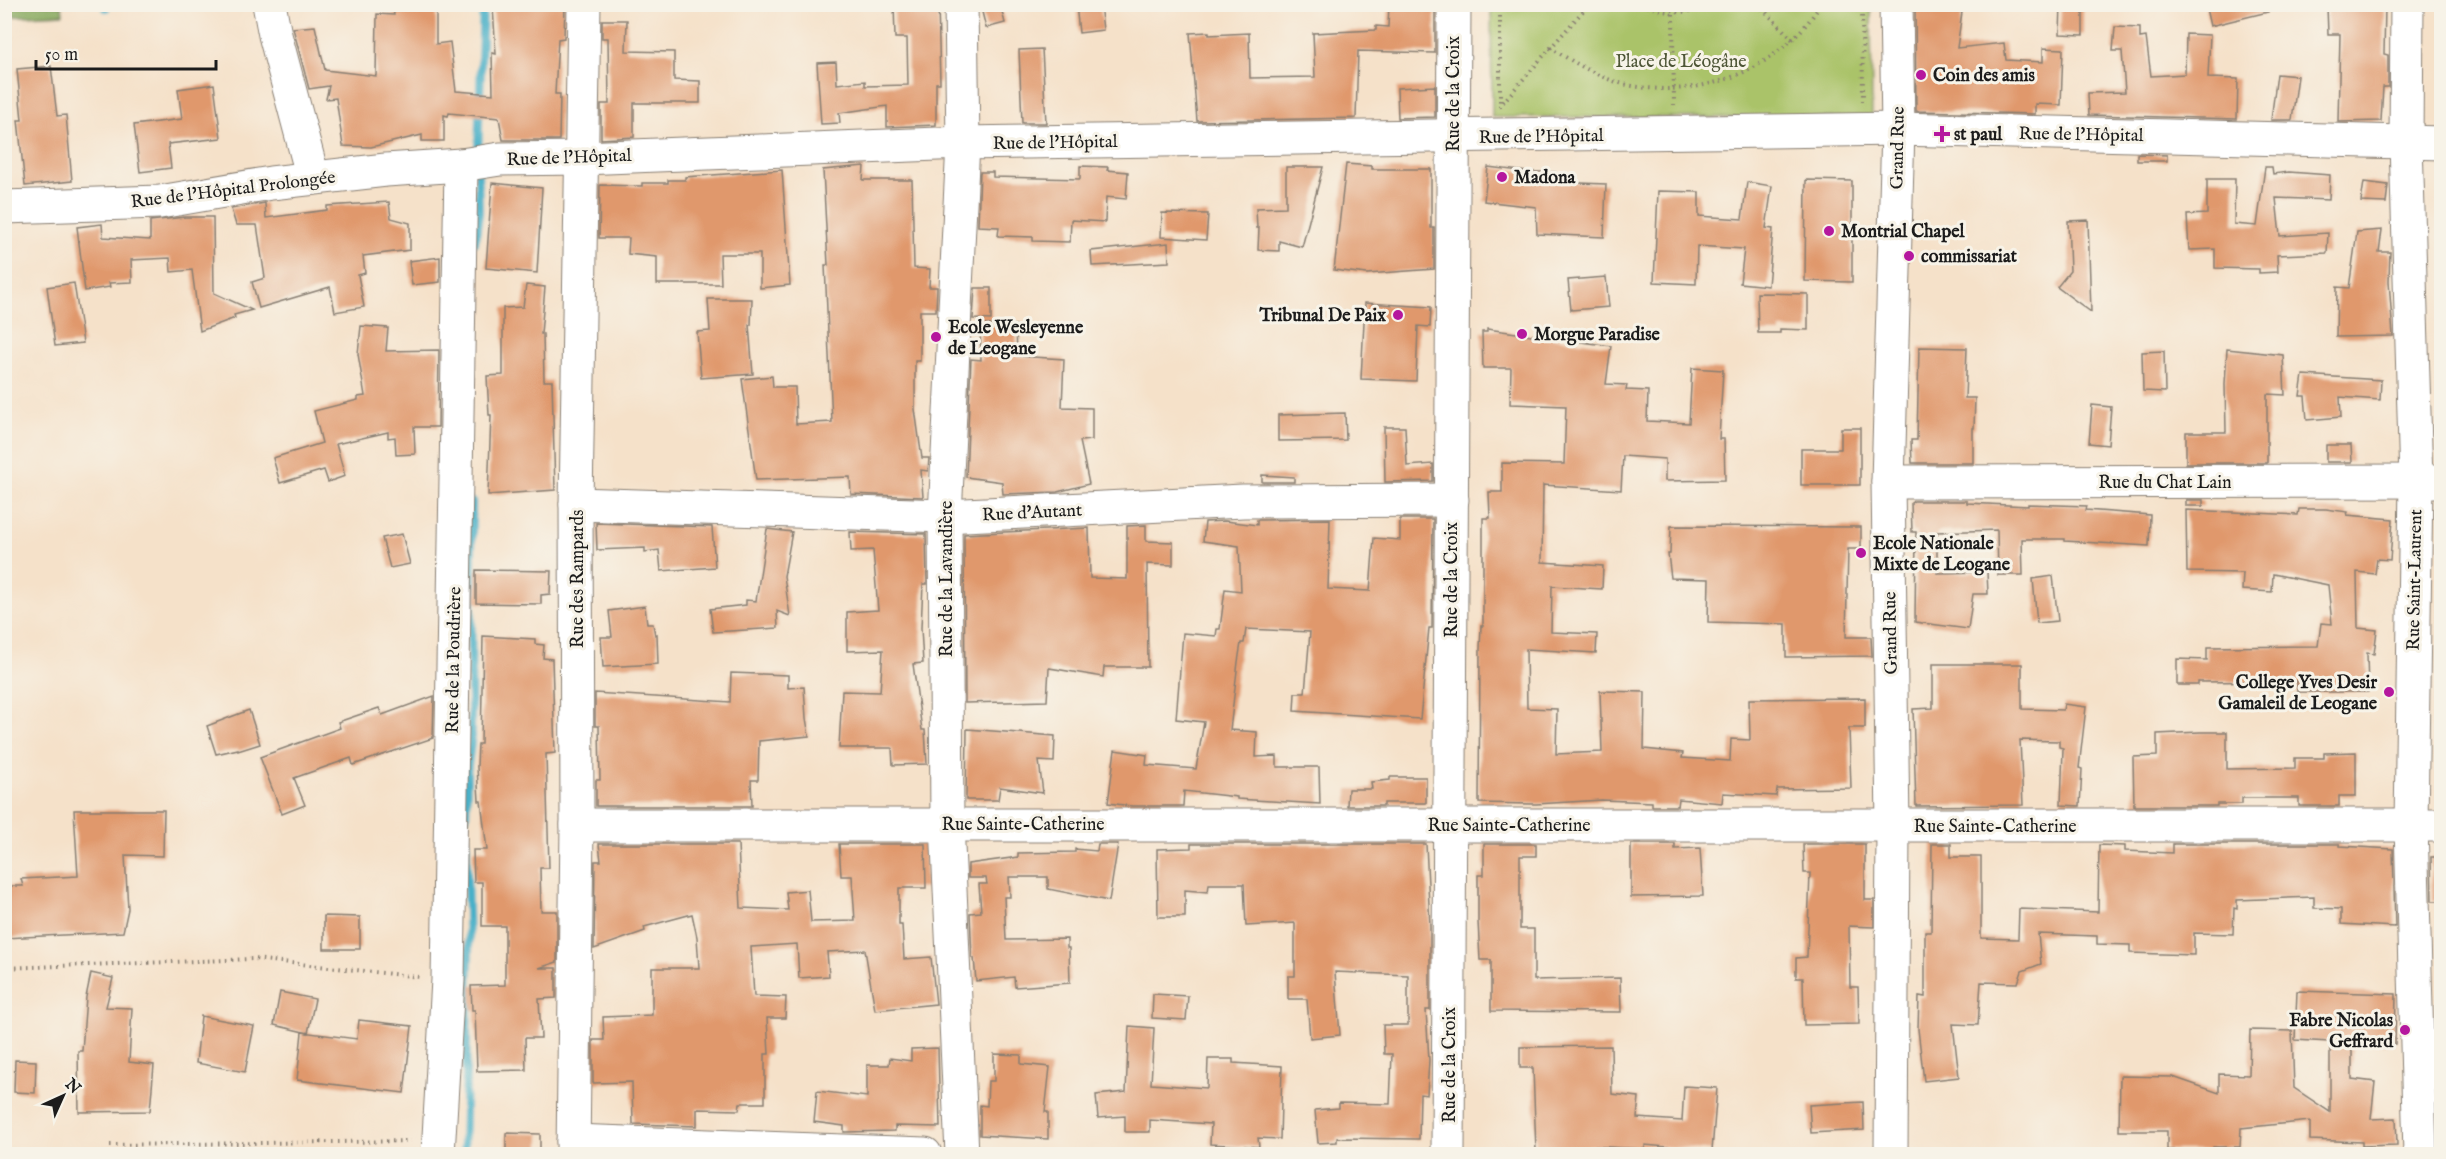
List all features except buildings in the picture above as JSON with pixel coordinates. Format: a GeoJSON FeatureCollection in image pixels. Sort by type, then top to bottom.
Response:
{"type":"FeatureCollection","features":[{"type":"Feature","properties":{"kind":"street"},"geometry":{"type":"LineString","coordinates":[[269,4],[313,178]]}},
{"type":"Feature","properties":{"kind":"street","name":"Rue des Rampards"},"geometry":{"type":"LineString","coordinates":[[573,1148],[578,825],[576,504],[585,4]]}},
{"type":"Feature","properties":{"kind":"street","name":"Rue de la Lavandière"},"geometry":{"type":"LineString","coordinates":[[961,4],[963,143],[945,516],[947,823],[962,1155]]}},
{"type":"Feature","properties":{"kind":"street","name":"Rue de la Croix"},"geometry":{"type":"LineString","coordinates":[[1448,1155],[1452,500],[1460,137],[1454,4]]}},
{"type":"Feature","properties":{"kind":"street","name":"Grand Rue"},"geometry":{"type":"LineString","coordinates":[[1891,1155],[1893,826],[1888,482],[1898,129],[1896,4]]}},
{"type":"Feature","properties":{"kind":"street","name":"Rue Saint-Laurent"},"geometry":{"type":"LineString","coordinates":[[2407,4],[2406,142],[2428,481],[2426,825],[2420,1155]]}},
{"type":"Feature","properties":{"kind":"street","name":"Rue de l'Hôpital"},"geometry":{"type":"LineString","coordinates":[[460,165],[500,159],[582,158],[963,143],[1898,129],[2442,143]]}},
{"type":"Feature","properties":{"kind":"street","name":"Rue de l'Hôpital Prolongée"},"geometry":{"type":"LineString","coordinates":[[4,207],[160,202],[313,178],[460,165]]}},
{"type":"Feature","properties":{"kind":"street","name":"Rue de la Poudrière"},"geometry":{"type":"LineString","coordinates":[[438,1148],[448,980],[460,165]]}},
{"type":"Feature","properties":{"kind":"street","name":"Rue du Chat Lain"},"geometry":{"type":"LineString","coordinates":[[1888,482],[2428,481]]}},
{"type":"Feature","properties":{"kind":"street","name":"Rue d'Autant"},"geometry":{"type":"LineString","coordinates":[[576,504],[945,516],[1243,501],[1452,500]]}},
{"type":"Feature","properties":{"kind":"street","name":"Rue Sainte-Catherine"},"geometry":{"type":"LineString","coordinates":[[578,825],[947,823],[2426,825]]}},
{"type":"Feature","properties":{"kind":"street"},"geometry":{"type":"LineString","coordinates":[[573,1148],[925,1155]]}},
{"type":"Feature","properties":{"kind":"path"},"geometry":{"type":"LineString","coordinates":[[1499,107],[1500,4]]}},
{"type":"Feature","properties":{"kind":"path"},"geometry":{"type":"LineString","coordinates":[[1460,137],[1499,107],[1589,4]]}},
{"type":"Feature","properties":{"kind":"path"},"geometry":{"type":"LineString","coordinates":[[1642,4],[1673,14],[1691,11],[1710,4]]}},
{"type":"Feature","properties":{"kind":"path"},"geometry":{"type":"LineString","coordinates":[[1758,4],[1793,40]]}},
{"type":"Feature","properties":{"kind":"path"},"geometry":{"type":"LineString","coordinates":[[1550,48],[1603,76],[1632,86],[1674,90],[1707,86],[1738,76],[1767,60],[1793,40],[1821,4]]}},
{"type":"Feature","properties":{"kind":"path"},"geometry":{"type":"LineString","coordinates":[[1862,4],[1863,106]]}},
{"type":"Feature","properties":{"kind":"path"},"geometry":{"type":"LineString","coordinates":[[1662,107],[1674,107],[1673,14]]}},
{"type":"Feature","properties":{"kind":"path"},"geometry":{"type":"LineString","coordinates":[[1499,107],[1511,107]]}},
{"type":"Feature","properties":{"kind":"path"},"geometry":{"type":"LineString","coordinates":[[4,968],[254,959],[448,980]]}},
{"type":"Feature","properties":{"kind":"path"},"geometry":{"type":"LineString","coordinates":[[110,1145],[438,1148]]}},
{"type":"Feature","properties":{"kind":"green space"},"geometry":{"type":"Polygon","coordinates":[[[5,4],[62,5],[63,14],[5,17],[5,4]]]}},
{"type":"Feature","properties":{"kind":"green space","name":"Place de Léogâne"},"geometry":{"type":"Polygon","coordinates":[[[1491,5],[1871,5],[1872,118],[1492,117],[1491,5]]]}},
{"type":"Feature","properties":{"kind":"waterway"},"geometry":{"type":"LineString","coordinates":[[478,155],[483,4]]}},
{"type":"Feature","properties":{"kind":"waterway"},"geometry":{"type":"LineString","coordinates":[[475,242],[479,212],[478,170]]}},
{"type":"Feature","properties":{"kind":"waterway"},"geometry":{"type":"LineString","coordinates":[[466,817],[467,772],[471,742],[472,502]]}},
{"type":"Feature","properties":{"kind":"waterway"},"geometry":{"type":"LineString","coordinates":[[464,1154],[469,948],[466,838]]}},
{"type":"Feature","properties":{"kind":"place","name":"Coin des amis"},"geometry":{"type":"Point","coordinates":[1921,75]}},
{"type":"Feature","properties":{"kind":"place","name":"st paul"},"geometry":{"type":"Point","coordinates":[1942,134]}},
{"type":"Feature","properties":{"kind":"place","name":"Madona"},"geometry":{"type":"Point","coordinates":[1502,177]}},
{"type":"Feature","properties":{"kind":"place","name":"Montrial Chapel"},"geometry":{"type":"Point","coordinates":[1829,231]}},
{"type":"Feature","properties":{"kind":"place","name":"commissariat"},"geometry":{"type":"Point","coordinates":[1909,256]}},
{"type":"Feature","properties":{"kind":"place","name":"Tribunal De Paix"},"geometry":{"type":"Point","coordinates":[1398,315]}},
{"type":"Feature","properties":{"kind":"place","name":"Morgue Paradise"},"geometry":{"type":"Point","coordinates":[1522,334]}},
{"type":"Feature","properties":{"kind":"place","name":"Ecole Wesleyenne de Leogane"},"geometry":{"type":"Point","coordinates":[936,337]}},
{"type":"Feature","properties":{"kind":"place","name":"Ecole Nationale Mixte de Leogane"},"geometry":{"type":"Point","coordinates":[1861,553]}},
{"type":"Feature","properties":{"kind":"place","name":"College Yves Desir Gamaleil de Leogane"},"geometry":{"type":"Point","coordinates":[2389,692]}},
{"type":"Feature","properties":{"kind":"place","name":"Fabre Nicolas Geffrard"},"geometry":{"type":"Point","coordinates":[2405,1030]}}]}
